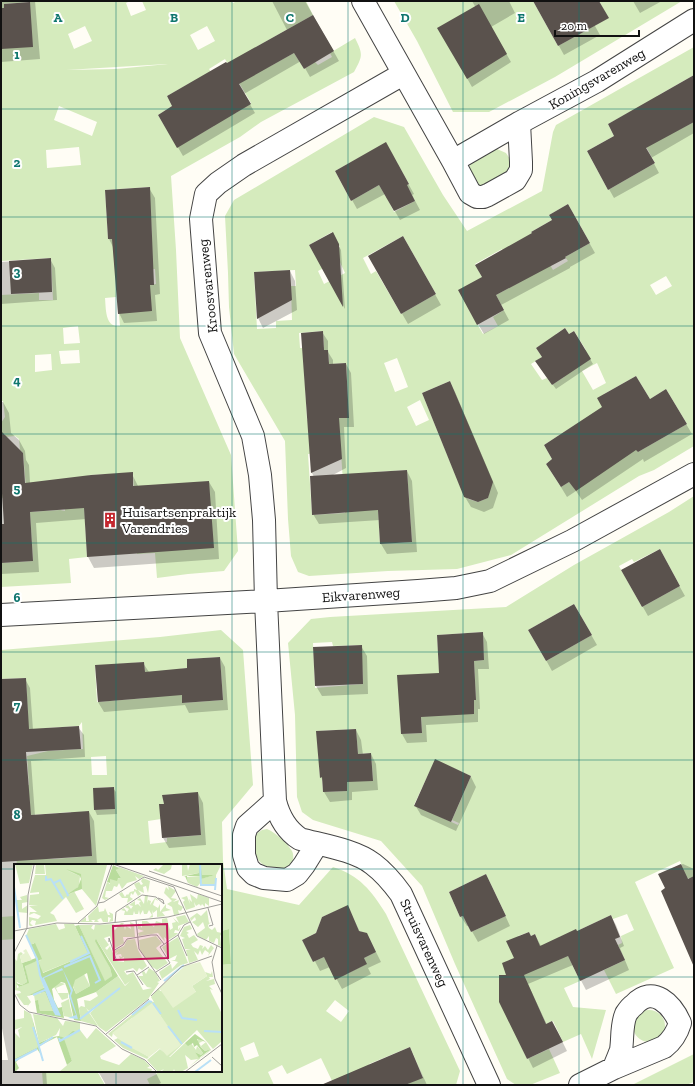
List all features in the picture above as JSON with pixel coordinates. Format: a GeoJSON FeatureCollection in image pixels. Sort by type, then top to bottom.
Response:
{"type":"FeatureCollection","features":[{"type":"Feature","properties":{"kind":"street"},"geometry":{"type":"LineString","coordinates":[[363,1],[470,192],[477,197],[488,195],[515,180],[520,170],[521,162],[519,123]]}},
{"type":"Feature","properties":{"kind":"street","name":"Koningsvarenweg"},"geometry":{"type":"LineString","coordinates":[[453,161],[597,81],[694,20]]}},
{"type":"Feature","properties":{"kind":"street","name":"Kroosvarenweg"},"geometry":{"type":"LineString","coordinates":[[266,601],[264,520],[260,475],[254,436],[210,333],[201,219],[206,194],[218,183],[244,165],[403,74]]}},
{"type":"Feature","properties":{"kind":"street","name":"Eikvarenweg"},"geometry":{"type":"LineString","coordinates":[[1,615],[266,601],[456,588],[490,581],[572,541],[694,474]]}},
{"type":"Feature","properties":{"kind":"street","name":"Struisvarenweg"},"geometry":{"type":"LineString","coordinates":[[266,601],[275,801],[278,813],[292,834],[300,839],[355,855],[372,863],[387,876],[401,894],[489,1085]]}},
{"type":"Feature","properties":{"kind":"street"},"geometry":{"type":"LineString","coordinates":[[275,801],[247,826],[244,835],[244,855],[248,868],[254,874],[264,878],[288,880],[297,874],[317,844]]}},
{"type":"Feature","properties":{"kind":"street"},"geometry":{"type":"LineString","coordinates":[[580,1085],[614,1068]]}},
{"type":"Feature","properties":{"kind":"green space"},"geometry":{"type":"Polygon","coordinates":[[[1,1],[130,1],[126,3],[131,16],[146,10],[142,1],[231,1],[233,3],[237,1],[306,1],[313,15],[256,47],[267,68],[294,53],[304,69],[315,62],[318,65],[332,57],[330,53],[355,38],[361,52],[359,62],[354,72],[261,122],[240,137],[171,176],[180,338],[231,455],[238,551],[224,571],[157,578],[155,553],[137,554],[133,473],[89,475],[83,486],[87,557],[69,559],[71,583],[1,587],[1,563],[33,561],[30,512],[65,511],[63,493],[1,498],[1,478],[26,488],[23,453],[20,450],[19,439],[15,436],[5,437],[5,434],[1,434],[1,423],[5,417],[3,401],[1,401],[1,295],[39,293],[39,300],[53,300],[51,258],[1,261],[1,49],[29,2],[4,4],[4,8],[1,8],[1,1]],[[85,26],[68,34],[74,49],[92,41],[85,26]],[[207,26],[190,35],[198,50],[215,41],[207,26]],[[225,59],[209,69],[236,113],[251,103],[225,59]],[[168,64],[66,70],[116,69],[168,64]],[[190,83],[167,96],[172,106],[158,115],[177,147],[214,126],[190,83]],[[59,106],[54,120],[92,136],[97,122],[59,106]],[[79,147],[46,150],[47,168],[81,165],[79,147]],[[149,187],[105,190],[108,239],[152,237],[149,187]],[[155,269],[115,273],[116,297],[105,298],[106,312],[109,321],[115,326],[120,326],[119,314],[150,285],[156,284],[155,269]],[[78,326],[63,328],[64,344],[80,343],[78,326]],[[79,350],[59,351],[61,364],[80,363],[79,350]],[[51,354],[35,355],[35,372],[52,370],[51,354]]]}},
{"type":"Feature","properties":{"kind":"green space"},"geometry":{"type":"Polygon","coordinates":[[[394,1],[533,1],[558,46],[608,18],[599,1],[682,1],[555,77],[489,112],[453,112],[417,41],[394,1]]]}},
{"type":"Feature","properties":{"kind":"green space"},"geometry":{"type":"Polygon","coordinates":[[[582,1],[599,1],[586,8],[582,1]]]}},
{"type":"Feature","properties":{"kind":"green space"},"geometry":{"type":"Polygon","coordinates":[[[694,47],[694,75],[657,96],[676,131],[694,122],[694,446],[654,470],[639,476],[511,555],[457,569],[388,571],[309,576],[298,572],[291,556],[285,441],[234,354],[229,307],[225,216],[234,200],[374,117],[404,127],[443,195],[467,231],[542,191],[553,132],[556,125],[694,47]],[[630,112],[608,124],[614,136],[587,151],[608,190],[655,163],[638,132],[630,112]],[[386,143],[335,171],[351,201],[379,185],[386,197],[409,184],[386,143]],[[409,189],[388,200],[394,212],[415,201],[409,189]],[[568,204],[549,215],[552,220],[531,232],[553,270],[568,261],[565,257],[590,243],[568,204]],[[332,232],[309,245],[317,259],[340,247],[332,232]],[[403,236],[363,258],[371,274],[376,271],[401,314],[436,294],[403,236]],[[502,249],[475,264],[482,277],[469,310],[483,334],[498,326],[493,317],[504,310],[496,295],[520,282],[502,249]],[[339,260],[318,271],[324,284],[345,273],[339,260]],[[295,270],[254,272],[257,329],[276,328],[276,321],[292,320],[291,286],[296,286],[295,270]],[[666,276],[650,285],[656,295],[672,286],[666,276]],[[565,328],[556,334],[586,350],[574,331],[569,334],[565,328]],[[323,331],[299,333],[300,348],[324,347],[323,331]],[[547,341],[536,348],[542,357],[531,364],[542,380],[547,378],[552,385],[564,377],[559,370],[547,341]],[[328,350],[304,352],[329,362],[328,350]],[[397,358],[384,363],[395,392],[408,387],[397,358]],[[346,363],[304,366],[307,420],[349,417],[346,363]],[[597,363],[582,371],[593,390],[606,383],[597,363]],[[636,376],[604,394],[638,452],[687,424],[666,389],[650,399],[636,376]],[[450,381],[422,393],[462,491],[465,490],[468,499],[478,502],[488,498],[491,480],[450,381]],[[420,400],[407,407],[416,426],[429,420],[420,400]],[[575,425],[544,445],[552,459],[546,464],[561,487],[569,482],[576,490],[597,458],[575,425]],[[341,452],[308,454],[312,515],[345,513],[341,452]],[[407,470],[376,472],[380,544],[412,542],[407,470]]]}},
{"type":"Feature","properties":{"kind":"green space"},"geometry":{"type":"Polygon","coordinates":[[[497,149],[506,153],[510,159],[510,166],[506,173],[488,185],[480,186],[472,182],[469,172],[471,163],[478,156],[497,149]]]}},
{"type":"Feature","properties":{"kind":"green space"},"geometry":{"type":"Polygon","coordinates":[[[694,496],[694,888],[689,878],[680,882],[686,876],[680,861],[635,882],[674,968],[616,994],[604,970],[625,960],[618,945],[622,943],[621,936],[634,930],[627,914],[613,919],[611,915],[577,931],[559,937],[580,981],[564,988],[573,1007],[606,1010],[592,1059],[581,1034],[563,1042],[553,1021],[546,1024],[534,998],[519,975],[499,975],[499,998],[527,1059],[549,1049],[560,1073],[530,1085],[516,1085],[507,1079],[455,964],[422,886],[381,841],[313,820],[302,812],[297,797],[295,715],[288,643],[311,619],[506,607],[574,565],[669,512],[694,496]],[[660,549],[634,562],[632,559],[619,566],[642,607],[680,586],[660,549]],[[574,604],[528,630],[546,661],[592,635],[574,604]],[[483,632],[437,635],[441,702],[476,700],[474,661],[484,660],[483,632]],[[332,642],[313,643],[315,688],[363,684],[361,645],[333,646],[332,642]],[[421,715],[400,716],[401,734],[422,733],[421,715]],[[356,729],[317,731],[320,777],[322,777],[323,792],[347,791],[346,775],[373,781],[371,753],[358,754],[356,729]],[[435,760],[414,805],[458,825],[459,823],[452,820],[471,776],[435,760]],[[486,874],[449,892],[460,917],[463,916],[471,932],[506,916],[486,874]],[[529,932],[518,936],[539,944],[535,934],[531,936],[529,932]]]}},
{"type":"Feature","properties":{"kind":"green space"},"geometry":{"type":"Polygon","coordinates":[[[221,630],[243,650],[253,785],[222,822],[223,861],[227,889],[299,905],[333,867],[358,879],[370,891],[386,914],[460,1071],[456,1085],[405,1085],[423,1077],[410,1047],[369,1064],[378,1085],[334,1085],[321,1058],[287,1074],[282,1065],[268,1072],[274,1085],[150,1085],[147,1079],[157,1074],[156,1072],[222,1072],[222,965],[231,964],[229,929],[222,931],[222,864],[17,864],[16,857],[54,859],[92,856],[90,832],[72,831],[71,812],[18,816],[16,786],[29,785],[27,756],[48,751],[83,749],[82,722],[79,726],[46,728],[1,738],[28,716],[26,678],[1,679],[1,650],[160,637],[221,630]],[[220,657],[187,659],[187,668],[180,669],[183,703],[223,700],[220,657]],[[144,662],[95,666],[97,702],[147,698],[144,662]],[[106,756],[91,757],[92,775],[107,775],[106,756]],[[113,787],[94,788],[95,810],[115,809],[113,787]],[[198,793],[163,795],[164,804],[161,819],[148,821],[150,844],[167,842],[167,838],[201,835],[198,793]],[[348,906],[322,917],[316,933],[302,940],[313,962],[324,957],[347,974],[366,964],[364,958],[376,952],[367,934],[359,931],[348,906]],[[335,1000],[326,1011],[341,1022],[349,1011],[335,1000]],[[254,1042],[240,1048],[245,1061],[259,1056],[254,1042]]]}},
{"type":"Feature","properties":{"kind":"green space"},"geometry":{"type":"Polygon","coordinates":[[[267,829],[281,838],[292,851],[293,864],[284,870],[269,867],[259,861],[255,851],[256,834],[267,829]]]}},
{"type":"Feature","properties":{"kind":"green space"},"geometry":{"type":"Polygon","coordinates":[[[14,916],[14,939],[1,940],[1,917],[14,916]]]}},
{"type":"Feature","properties":{"kind":"green space"},"geometry":{"type":"Polygon","coordinates":[[[229,929],[231,964],[222,965],[222,931],[229,929]]]}},
{"type":"Feature","properties":{"kind":"green space"},"geometry":{"type":"Polygon","coordinates":[[[646,1010],[652,1010],[662,1017],[665,1026],[664,1032],[658,1039],[652,1042],[646,1042],[636,1035],[633,1029],[633,1023],[640,1013],[646,1010]]]}},
{"type":"Feature","properties":{"kind":"green space"},"geometry":{"type":"Polygon","coordinates":[[[694,1054],[694,1082],[686,1085],[632,1085],[694,1054]]]}},
{"type":"Feature","properties":{"kind":"green space"},"geometry":{"type":"Polygon","coordinates":[[[42,1072],[98,1072],[105,1085],[43,1085],[42,1072]]]}},
{"type":"Feature","properties":{"kind":"building"},"geometry":{"type":"Polygon","coordinates":[[[533,1],[599,1],[609,18],[558,46],[533,1]]]}},
{"type":"Feature","properties":{"kind":"building"},"geometry":{"type":"Polygon","coordinates":[[[30,2],[33,47],[1,49],[1,8],[4,8],[4,4],[30,2]]]}},
{"type":"Feature","properties":{"kind":"building"},"geometry":{"type":"Polygon","coordinates":[[[479,4],[507,54],[467,79],[437,28],[479,4]]]}},
{"type":"Feature","properties":{"kind":"building"},"geometry":{"type":"Polygon","coordinates":[[[313,15],[334,51],[304,69],[294,53],[239,84],[251,104],[177,148],[158,115],[172,106],[167,96],[313,15]]]}},
{"type":"Feature","properties":{"kind":"building"},"geometry":{"type":"Polygon","coordinates":[[[694,75],[694,122],[646,148],[655,163],[608,190],[587,151],[614,136],[608,124],[694,75]]]}},
{"type":"Feature","properties":{"kind":"building"},"geometry":{"type":"Polygon","coordinates":[[[386,142],[409,184],[407,185],[415,201],[394,211],[379,185],[351,201],[335,171],[386,142]]]}},
{"type":"Feature","properties":{"kind":"building"},"geometry":{"type":"Polygon","coordinates":[[[150,187],[154,285],[150,285],[152,311],[118,314],[112,239],[108,239],[105,190],[150,187]]]}},
{"type":"Feature","properties":{"kind":"building"},"geometry":{"type":"Polygon","coordinates":[[[568,204],[590,243],[565,257],[566,258],[496,295],[504,310],[477,325],[458,290],[482,277],[475,265],[552,220],[549,215],[568,204]]]}},
{"type":"Feature","properties":{"kind":"building"},"geometry":{"type":"Polygon","coordinates":[[[333,232],[339,244],[343,307],[309,245],[333,232]]]}},
{"type":"Feature","properties":{"kind":"building"},"geometry":{"type":"Polygon","coordinates":[[[403,236],[436,294],[401,314],[368,256],[403,236]]]}},
{"type":"Feature","properties":{"kind":"building"},"geometry":{"type":"Polygon","coordinates":[[[51,258],[52,292],[11,294],[9,261],[51,258]]]}},
{"type":"Feature","properties":{"kind":"building"},"geometry":{"type":"Polygon","coordinates":[[[290,270],[292,300],[257,319],[254,272],[290,270]]]}},
{"type":"Feature","properties":{"kind":"building"},"geometry":{"type":"Polygon","coordinates":[[[565,328],[569,334],[574,331],[591,359],[552,385],[535,361],[542,357],[536,348],[565,328]]]}},
{"type":"Feature","properties":{"kind":"building"},"geometry":{"type":"Polygon","coordinates":[[[323,331],[324,350],[328,350],[329,364],[346,363],[349,418],[339,418],[342,459],[311,473],[301,333],[323,331]]]}},
{"type":"Feature","properties":{"kind":"building"},"geometry":{"type":"Polygon","coordinates":[[[636,376],[650,399],[666,389],[687,424],[638,452],[636,450],[576,491],[569,482],[561,487],[546,464],[552,459],[544,445],[602,407],[597,398],[636,376]]]}},
{"type":"Feature","properties":{"kind":"building"},"geometry":{"type":"Polygon","coordinates":[[[450,381],[493,482],[488,498],[478,502],[464,497],[422,393],[450,381]]]}},
{"type":"Feature","properties":{"kind":"building"},"geometry":{"type":"Polygon","coordinates":[[[1,431],[23,453],[25,483],[91,475],[133,472],[133,486],[209,481],[214,548],[87,557],[84,508],[30,512],[33,561],[1,563],[1,524],[4,524],[1,478],[1,431]]]}},
{"type":"Feature","properties":{"kind":"building"},"geometry":{"type":"Polygon","coordinates":[[[407,470],[412,542],[380,544],[378,510],[312,515],[310,476],[407,470]]]}},
{"type":"Feature","properties":{"kind":"building"},"geometry":{"type":"Polygon","coordinates":[[[660,549],[680,586],[642,607],[621,570],[660,549]]]}},
{"type":"Feature","properties":{"kind":"building"},"geometry":{"type":"Polygon","coordinates":[[[574,604],[592,635],[546,661],[528,630],[574,604]]]}},
{"type":"Feature","properties":{"kind":"building"},"geometry":{"type":"Polygon","coordinates":[[[483,632],[484,660],[474,661],[476,700],[474,700],[474,714],[421,717],[422,733],[401,734],[397,675],[439,673],[437,635],[483,632]]]}},
{"type":"Feature","properties":{"kind":"building"},"geometry":{"type":"Polygon","coordinates":[[[362,645],[363,684],[315,686],[313,647],[362,645]]]}},
{"type":"Feature","properties":{"kind":"building"},"geometry":{"type":"Polygon","coordinates":[[[220,657],[223,700],[182,703],[182,695],[98,702],[95,665],[144,662],[145,672],[187,668],[187,659],[220,657]]]}},
{"type":"Feature","properties":{"kind":"building"},"geometry":{"type":"Polygon","coordinates":[[[26,678],[29,729],[79,726],[81,749],[26,752],[31,815],[89,811],[92,856],[1,862],[1,679],[26,678]]]}},
{"type":"Feature","properties":{"kind":"building"},"geometry":{"type":"Polygon","coordinates":[[[356,729],[358,754],[371,753],[373,781],[347,782],[347,791],[323,792],[322,777],[320,778],[316,731],[356,729]]]}},
{"type":"Feature","properties":{"kind":"building"},"geometry":{"type":"Polygon","coordinates":[[[435,759],[471,776],[451,822],[414,806],[435,759]]]}},
{"type":"Feature","properties":{"kind":"building"},"geometry":{"type":"Polygon","coordinates":[[[114,787],[115,809],[94,810],[93,788],[114,787]]]}},
{"type":"Feature","properties":{"kind":"building"},"geometry":{"type":"Polygon","coordinates":[[[198,792],[201,835],[162,838],[159,804],[164,804],[162,795],[198,792]]]}},
{"type":"Feature","properties":{"kind":"building"},"geometry":{"type":"Polygon","coordinates":[[[681,864],[688,879],[694,876],[694,967],[661,891],[665,888],[658,874],[681,864]]]}},
{"type":"Feature","properties":{"kind":"building"},"geometry":{"type":"Polygon","coordinates":[[[486,874],[506,916],[471,932],[463,916],[460,917],[449,892],[486,874]]]}},
{"type":"Feature","properties":{"kind":"building"},"geometry":{"type":"Polygon","coordinates":[[[348,905],[359,931],[367,933],[376,952],[364,958],[367,964],[335,980],[324,957],[313,962],[302,940],[316,933],[322,917],[348,905]]]}},
{"type":"Feature","properties":{"kind":"building"},"geometry":{"type":"Polygon","coordinates":[[[611,915],[620,937],[615,939],[625,960],[580,981],[568,956],[524,975],[546,1024],[552,1021],[563,1042],[527,1059],[499,1002],[499,975],[506,975],[502,963],[514,958],[506,941],[529,932],[531,936],[535,934],[540,946],[611,915]]]}},
{"type":"Feature","properties":{"kind":"building"},"geometry":{"type":"Polygon","coordinates":[[[410,1047],[423,1078],[405,1085],[321,1085],[410,1047]]]}},
{"type":"Feature","properties":{"kind":"place","name":"Huisartsenpraktijk Varendries"},"geometry":{"type":"Point","coordinates":[110,520]}}]}
